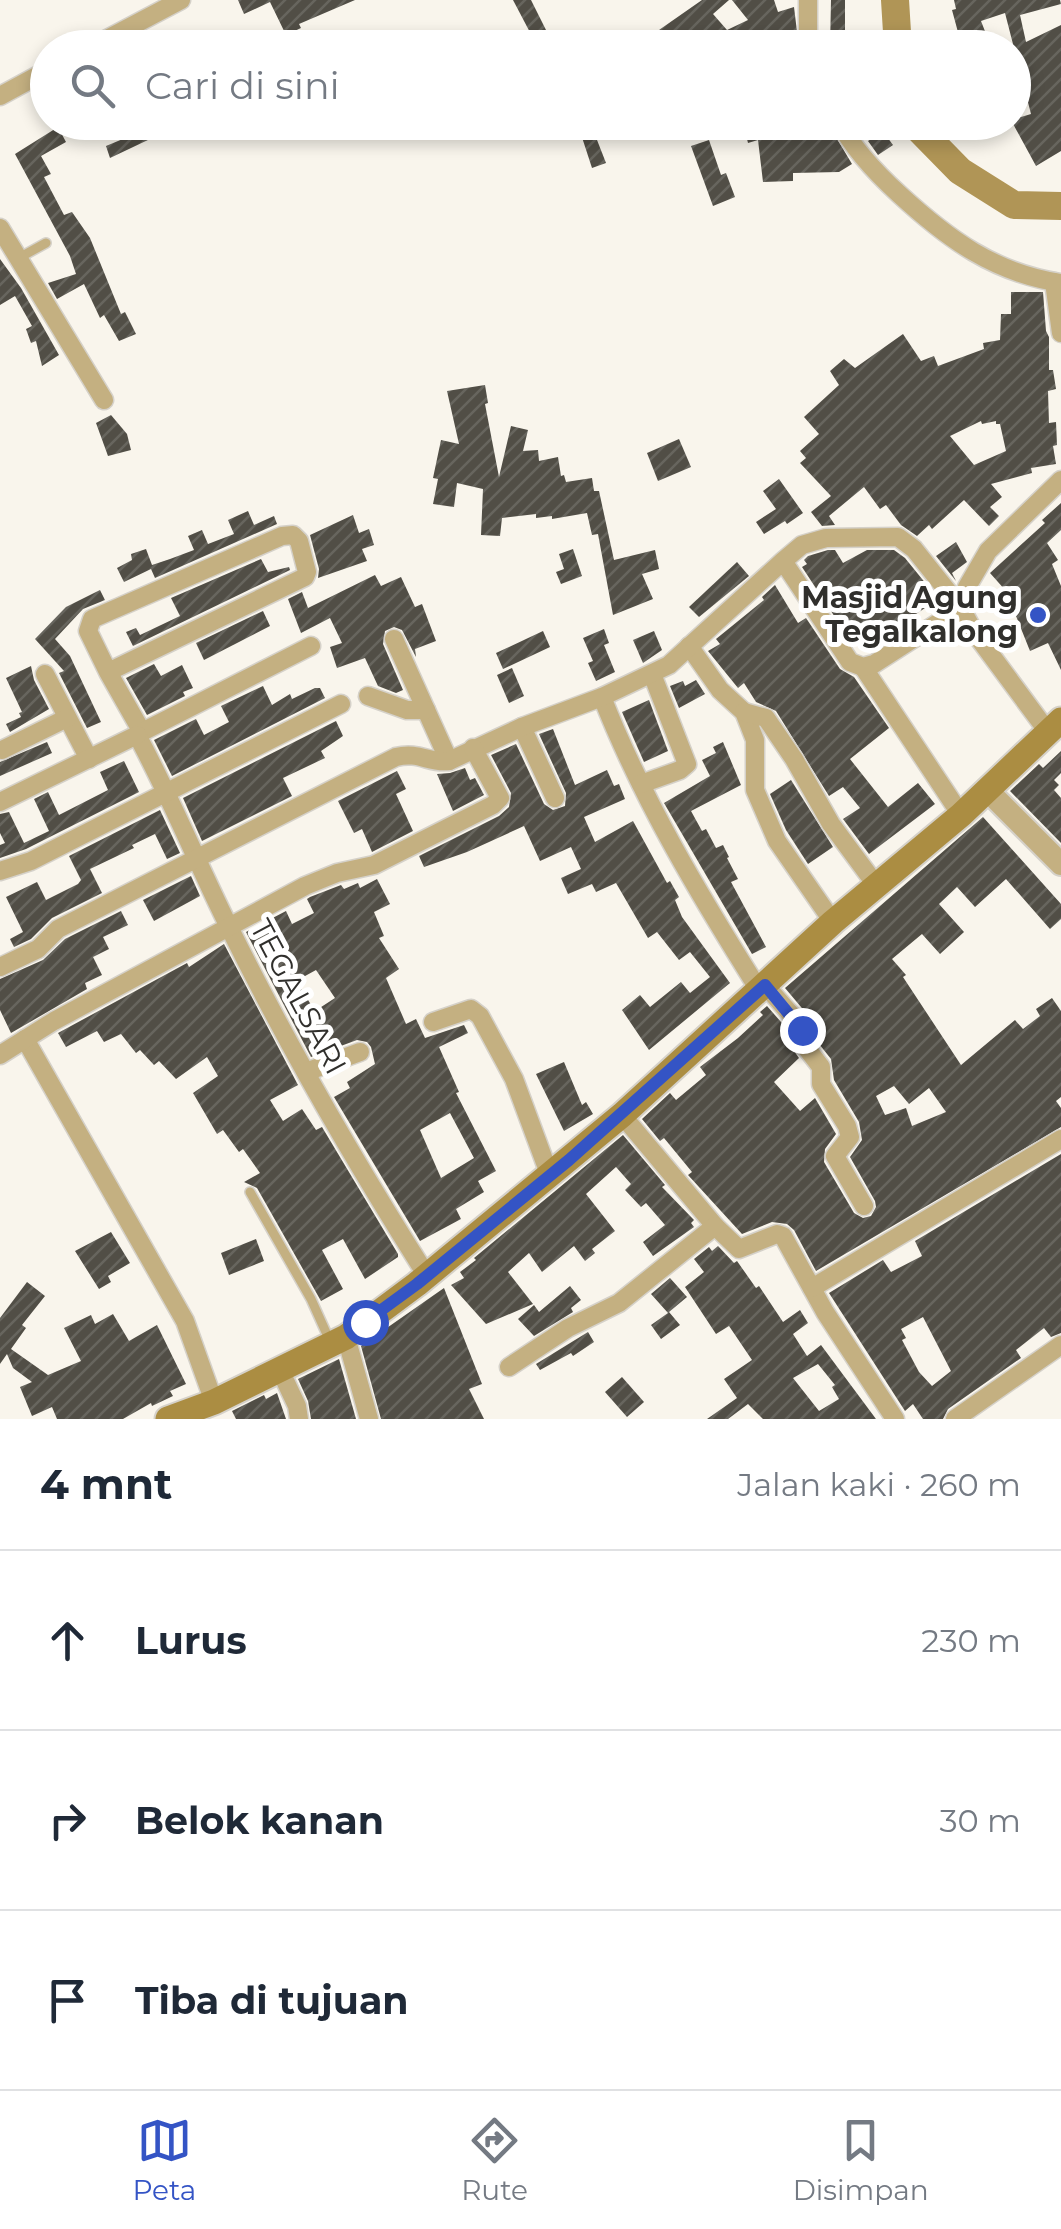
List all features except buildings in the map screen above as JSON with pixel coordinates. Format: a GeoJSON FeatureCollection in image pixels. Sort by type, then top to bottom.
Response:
{"type":"FeatureCollection","features":[{"type":"Feature","properties":{"kind":"main road"},"geometry":{"type":"LineString","coordinates":[[168,1419],[214,1402],[338,1340],[428,1276],[622,1115],[1055,726]]}},
{"type":"Feature","properties":{"kind":"street"},"geometry":{"type":"LineString","coordinates":[[124,30],[182,0]]}},
{"type":"Feature","properties":{"kind":"street"},"geometry":{"type":"LineString","coordinates":[[808,0],[808,30]]}},
{"type":"Feature","properties":{"kind":"street"},"geometry":{"type":"LineString","coordinates":[[0,96],[30,80]]}},
{"type":"Feature","properties":{"kind":"street"},"geometry":{"type":"LineString","coordinates":[[851,140],[884,180],[956,244],[1017,274],[1057,283],[1061,333]]}},
{"type":"Feature","properties":{"kind":"street"},"geometry":{"type":"LineString","coordinates":[[0,228],[104,400]]}},
{"type":"Feature","properties":{"kind":"street"},"geometry":{"type":"LineString","coordinates":[[863,667],[874,664],[960,608],[988,551],[1061,480]]}},
{"type":"Feature","properties":{"kind":"street","name":"TEGALSARI"},"geometry":{"type":"LineString","coordinates":[[108,672],[306,577],[298,541],[288,534],[92,619],[88,631],[108,672],[140,733],[229,927],[370,1186],[428,1276]]}},
{"type":"Feature","properties":{"kind":"street"},"geometry":{"type":"LineString","coordinates":[[0,967],[38,950],[58,929],[396,757],[410,753],[440,762],[449,760],[652,674],[678,658],[802,545],[826,538],[898,538],[914,548],[974,632],[1055,726]]}},
{"type":"Feature","properties":{"kind":"street"},"geometry":{"type":"LineString","coordinates":[[783,561],[850,662],[863,667],[961,814]]}},
{"type":"Feature","properties":{"kind":"street"},"geometry":{"type":"LineString","coordinates":[[394,639],[449,760]]}},
{"type":"Feature","properties":{"kind":"street"},"geometry":{"type":"LineString","coordinates":[[0,802],[311,646]]}},
{"type":"Feature","properties":{"kind":"street"},"geometry":{"type":"LineString","coordinates":[[690,646],[720,690],[744,712],[755,740],[755,790],[777,841],[833,922]]}},
{"type":"Feature","properties":{"kind":"street"},"geometry":{"type":"LineString","coordinates":[[45,674],[89,759]]}},
{"type":"Feature","properties":{"kind":"street"},"geometry":{"type":"LineString","coordinates":[[641,784],[687,764],[652,674]]}},
{"type":"Feature","properties":{"kind":"street"},"geometry":{"type":"LineString","coordinates":[[368,696],[408,710],[426,710]]}},
{"type":"Feature","properties":{"kind":"street"},"geometry":{"type":"LineString","coordinates":[[602,697],[688,876],[762,987],[802,1027],[798,1037],[820,1068],[820,1084],[850,1137],[835,1154],[864,1206]]}},
{"type":"Feature","properties":{"kind":"street"},"geometry":{"type":"LineString","coordinates":[[0,871],[31,861],[341,704]]}},
{"type":"Feature","properties":{"kind":"street"},"geometry":{"type":"LineString","coordinates":[[744,712],[766,718],[831,824],[876,885]]}},
{"type":"Feature","properties":{"kind":"street"},"geometry":{"type":"LineString","coordinates":[[2,750],[66,718]]}},
{"type":"Feature","properties":{"kind":"street"},"geometry":{"type":"LineString","coordinates":[[522,727],[556,798]]}},
{"type":"Feature","properties":{"kind":"street"},"geometry":{"type":"LineString","coordinates":[[0,1055],[305,886],[337,873],[374,865],[498,802],[500,798],[474,748]]}},
{"type":"Feature","properties":{"kind":"street"},"geometry":{"type":"LineString","coordinates":[[987,790],[1061,864]]}},
{"type":"Feature","properties":{"kind":"street"},"geometry":{"type":"LineString","coordinates":[[434,1022],[471,1010],[480,1016],[514,1079],[550,1176]]}},
{"type":"Feature","properties":{"kind":"street"},"geometry":{"type":"LineString","coordinates":[[25,1039],[185,1321],[214,1402]]}},
{"type":"Feature","properties":{"kind":"street"},"geometry":{"type":"LineString","coordinates":[[306,1072],[360,1052]]}},
{"type":"Feature","properties":{"kind":"street"},"geometry":{"type":"LineString","coordinates":[[622,1115],[739,1249],[768,1236],[782,1236],[842,1340],[895,1419]]}},
{"type":"Feature","properties":{"kind":"street"},"geometry":{"type":"LineString","coordinates":[[812,1288],[1061,1139]]}},
{"type":"Feature","properties":{"kind":"street"},"geometry":{"type":"LineString","coordinates":[[508,1367],[568,1328],[620,1303],[715,1226]]}},
{"type":"Feature","properties":{"kind":"street"},"geometry":{"type":"LineString","coordinates":[[338,1340],[368,1419]]}},
{"type":"Feature","properties":{"kind":"street"},"geometry":{"type":"LineString","coordinates":[[955,1419],[1061,1345]]}},
{"type":"Feature","properties":{"kind":"street"},"geometry":{"type":"LineString","coordinates":[[280,1370],[300,1419]]}},
{"type":"Feature","properties":{"kind":"lane"},"geometry":{"type":"LineString","coordinates":[[18,259],[46,244]]}},
{"type":"Feature","properties":{"kind":"lane"},"geometry":{"type":"LineString","coordinates":[[250,1192],[338,1340]]}},
{"type":"Feature","properties":{"kind":"waterway"},"geometry":{"type":"LineString","coordinates":[[895,0],[897,30]]}},
{"type":"Feature","properties":{"kind":"waterway"},"geometry":{"type":"LineString","coordinates":[[930,140],[960,171],[1014,205],[1061,206]]}},
{"type":"Feature","properties":{"kind":"place","name":"Masjid Agung Tegalkalong"},"geometry":{"type":"Point","coordinates":[1038,615]}},
{"type":"Feature","properties":{"kind":"route"},"geometry":{"type":"LineString","coordinates":[[365,1322],[569,1160],[765,985],[802,1030]]}}]}
